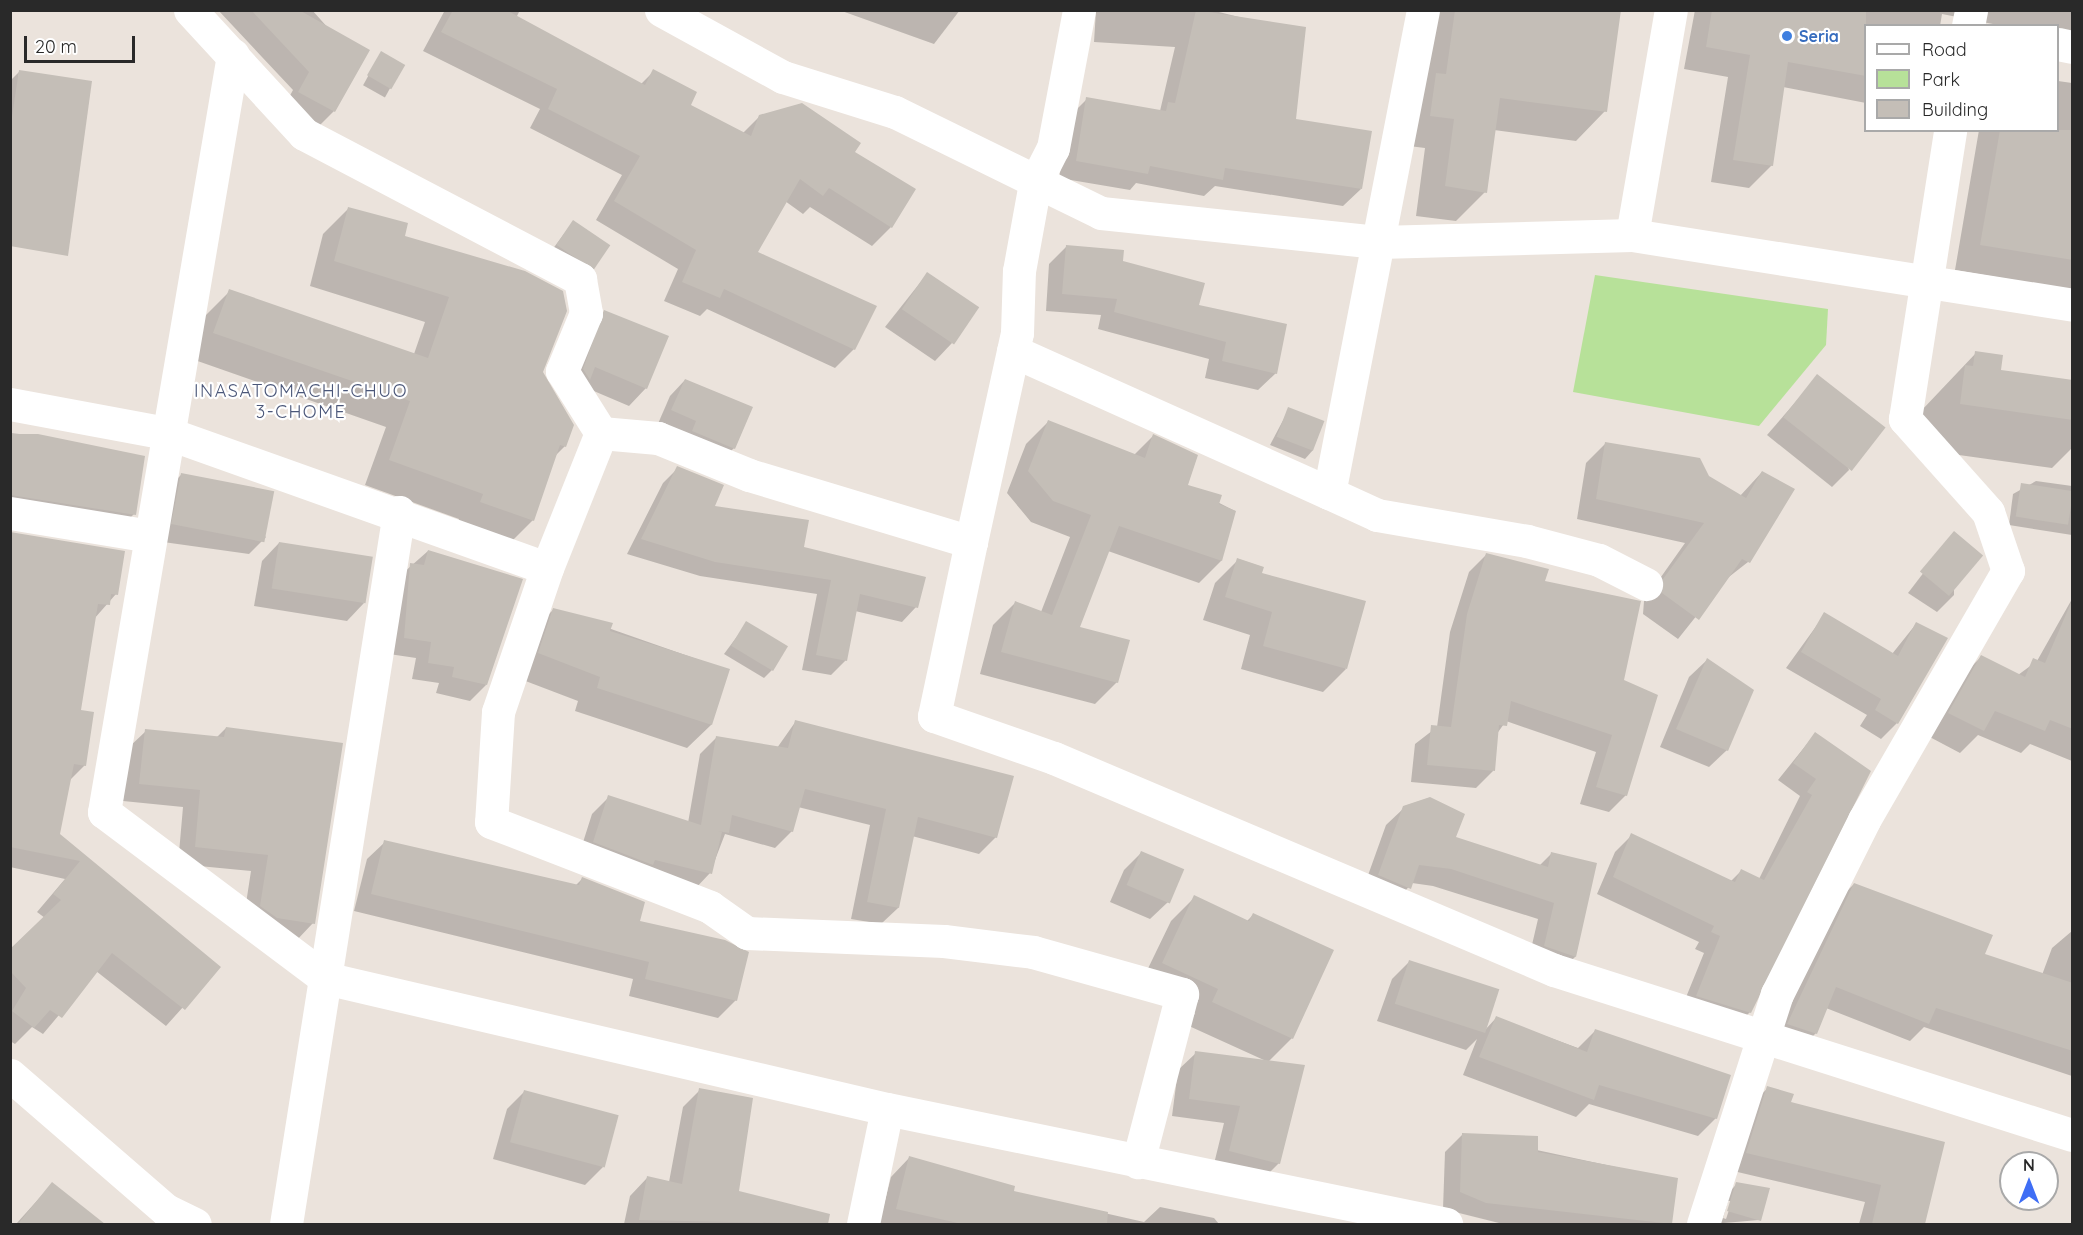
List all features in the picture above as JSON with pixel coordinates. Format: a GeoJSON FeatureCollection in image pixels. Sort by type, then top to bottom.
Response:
{"type":"FeatureCollection","features":[{"type":"Feature","properties":{"kind":"street"},"geometry":{"type":"LineString","coordinates":[[190,10],[304,134],[580,279],[586,313],[562,371],[602,433]]}},
{"type":"Feature","properties":{"kind":"street"},"geometry":{"type":"LineString","coordinates":[[661,10],[783,76],[896,112],[1035,183],[1101,213],[1379,242],[1632,235],[2073,304]]}},
{"type":"Feature","properties":{"kind":"street"},"geometry":{"type":"LineString","coordinates":[[1079,10],[1053,148],[1035,183],[1019,270],[1013,351],[934,716],[1054,759],[1554,970],[1762,1040],[2073,1135]]}},
{"type":"Feature","properties":{"kind":"street"},"geometry":{"type":"LineString","coordinates":[[1632,235],[1671,10]]}},
{"type":"Feature","properties":{"kind":"street"},"geometry":{"type":"LineString","coordinates":[[1329,493],[1379,242],[1416,11]]}},
{"type":"Feature","properties":{"kind":"street"},"geometry":{"type":"LineString","coordinates":[[233,55],[104,812],[325,978],[887,1109],[1446,1224]]}},
{"type":"Feature","properties":{"kind":"street"},"geometry":{"type":"LineString","coordinates":[[1703,1224],[1777,994],[1864,820],[2008,571],[1988,512],[1905,419],[1923,280],[1950,132]]}},
{"type":"Feature","properties":{"kind":"street"},"geometry":{"type":"LineString","coordinates":[[1013,351],[1377,515],[1527,541],[1599,560],[1646,584]]}},
{"type":"Feature","properties":{"kind":"street"},"geometry":{"type":"LineString","coordinates":[[10,404],[167,433],[399,512],[547,568]]}},
{"type":"Feature","properties":{"kind":"street"},"geometry":{"type":"LineString","coordinates":[[602,433],[658,438],[749,475],[971,542]]}},
{"type":"Feature","properties":{"kind":"street"},"geometry":{"type":"LineString","coordinates":[[602,433],[547,568],[498,712],[491,822],[710,907],[747,933],[944,941],[1033,952],[1182,994],[1138,1162]]}},
{"type":"Feature","properties":{"kind":"street"},"geometry":{"type":"LineString","coordinates":[[286,1224],[399,512]]}},
{"type":"Feature","properties":{"kind":"street"},"geometry":{"type":"LineString","coordinates":[[10,513],[150,536]]}},
{"type":"Feature","properties":{"kind":"street"},"geometry":{"type":"LineString","coordinates":[[10,1075],[166,1210],[195,1224]]}},
{"type":"Feature","properties":{"kind":"street"},"geometry":{"type":"LineString","coordinates":[[863,1224],[887,1109]]}},
{"type":"Feature","properties":{"kind":"green space"},"geometry":{"type":"Polygon","coordinates":[[[1595,275],[1828,309],[1826,345],[1759,426],[1573,392],[1595,275]]]}},
{"type":"Feature","properties":{"kind":"building"},"geometry":{"type":"Polygon","coordinates":[[[251,10],[299,10],[370,50],[335,112],[298,92],[309,72],[251,10]]]}},
{"type":"Feature","properties":{"kind":"building"},"geometry":{"type":"Polygon","coordinates":[[[453,10],[506,10],[645,85],[653,69],[697,92],[691,105],[751,136],[759,115],[802,103],[861,143],[855,152],[916,189],[892,228],[829,188],[823,196],[800,179],[758,252],[877,306],[855,350],[724,289],[720,298],[682,282],[696,250],[614,201],[640,156],[548,109],[557,89],[441,32],[453,10]]]}},
{"type":"Feature","properties":{"kind":"building"},"geometry":{"type":"Polygon","coordinates":[[[1196,10],[1306,27],[1296,119],[1372,131],[1362,189],[1225,168],[1223,180],[1150,166],[1148,174],[1076,161],[1086,97],[1166,111],[1168,102],[1175,103],[1196,10]]]}},
{"type":"Feature","properties":{"kind":"building"},"geometry":{"type":"Polygon","coordinates":[[[1455,10],[1621,10],[1607,112],[1500,98],[1487,193],[1445,186],[1454,119],[1430,116],[1436,73],[1446,74],[1455,10]]]}},
{"type":"Feature","properties":{"kind":"building","name":"Seria"},"geometry":{"type":"Polygon","coordinates":[[[1712,10],[1866,10],[1864,76],[1788,62],[1773,166],[1733,160],[1750,55],[1706,47],[1712,10]]]}},
{"type":"Feature","properties":{"kind":"building"},"geometry":{"type":"Polygon","coordinates":[[[381,51],[405,65],[391,89],[367,75],[381,51]]]}},
{"type":"Feature","properties":{"kind":"building"},"geometry":{"type":"Polygon","coordinates":[[[19,70],[92,81],[68,256],[10,246],[10,130],[19,70]]]}},
{"type":"Feature","properties":{"kind":"building"},"geometry":{"type":"Polygon","coordinates":[[[2073,130],[2073,260],[1980,245],[2000,132],[2073,130]]]}},
{"type":"Feature","properties":{"kind":"building"},"geometry":{"type":"Polygon","coordinates":[[[348,207],[408,223],[405,236],[525,271],[563,291],[567,311],[543,372],[574,425],[566,447],[560,445],[534,521],[480,502],[483,494],[389,460],[410,401],[213,333],[229,289],[428,358],[449,297],[334,261],[348,207]]]}},
{"type":"Feature","properties":{"kind":"building"},"geometry":{"type":"Polygon","coordinates":[[[573,220],[610,245],[594,270],[556,245],[573,220]]]}},
{"type":"Feature","properties":{"kind":"building"},"geometry":{"type":"Polygon","coordinates":[[[1066,245],[1124,250],[1123,261],[1205,283],[1199,305],[1287,324],[1277,374],[1222,361],[1226,342],[1114,312],[1117,299],[1062,294],[1066,245]]]}},
{"type":"Feature","properties":{"kind":"building"},"geometry":{"type":"Polygon","coordinates":[[[927,272],[979,307],[954,345],[902,309],[927,272]]]}},
{"type":"Feature","properties":{"kind":"building"},"geometry":{"type":"Polygon","coordinates":[[[604,310],[669,336],[647,389],[595,367],[590,380],[583,369],[604,310]]]}},
{"type":"Feature","properties":{"kind":"building"},"geometry":{"type":"Polygon","coordinates":[[[1975,351],[2003,355],[2001,370],[2073,380],[2073,420],[1960,404],[1965,365],[1973,366],[1975,351]]]}},
{"type":"Feature","properties":{"kind":"building"},"geometry":{"type":"Polygon","coordinates":[[[1817,374],[1886,428],[1852,471],[1783,417],[1817,374]]]}},
{"type":"Feature","properties":{"kind":"building"},"geometry":{"type":"Polygon","coordinates":[[[685,379],[753,407],[735,449],[692,431],[696,421],[671,410],[685,379]]]}},
{"type":"Feature","properties":{"kind":"building"},"geometry":{"type":"Polygon","coordinates":[[[1288,407],[1324,421],[1313,451],[1277,437],[1288,407]]]}},
{"type":"Feature","properties":{"kind":"building"},"geometry":{"type":"Polygon","coordinates":[[[1048,420],[1145,458],[1153,434],[1198,455],[1188,485],[1222,495],[1219,504],[1236,511],[1222,561],[1119,526],[1080,627],[1130,640],[1118,683],[1001,652],[1015,601],[1052,615],[1091,515],[1053,501],[1028,471],[1048,420]]]}},
{"type":"Feature","properties":{"kind":"building"},"geometry":{"type":"Polygon","coordinates":[[[10,434],[38,434],[145,456],[136,515],[10,495],[10,434]]]}},
{"type":"Feature","properties":{"kind":"building"},"geometry":{"type":"Polygon","coordinates":[[[1605,442],[1700,458],[1709,476],[1746,498],[1762,471],[1795,489],[1750,563],[1742,559],[1699,620],[1662,593],[1663,579],[1704,523],[1596,499],[1605,442]]]}},
{"type":"Feature","properties":{"kind":"building"},"geometry":{"type":"Polygon","coordinates":[[[677,466],[724,485],[715,506],[809,520],[804,547],[926,577],[918,608],[860,594],[847,661],[816,655],[831,580],[715,562],[641,539],[677,466]]]}},
{"type":"Feature","properties":{"kind":"building"},"geometry":{"type":"Polygon","coordinates":[[[181,473],[274,491],[264,542],[171,524],[181,473]]]}},
{"type":"Feature","properties":{"kind":"building"},"geometry":{"type":"Polygon","coordinates":[[[2021,483],[2072,491],[2068,525],[2016,517],[2021,483]]]}},
{"type":"Feature","properties":{"kind":"building"},"geometry":{"type":"Polygon","coordinates":[[[1954,531],[1983,555],[1949,596],[1920,572],[1954,531]]]}},
{"type":"Feature","properties":{"kind":"building"},"geometry":{"type":"Polygon","coordinates":[[[10,532],[125,551],[118,595],[111,594],[110,605],[98,604],[81,710],[94,712],[86,766],[74,764],[60,834],[221,967],[185,1010],[112,953],[62,1018],[50,1010],[34,1028],[12,1011],[26,988],[10,971],[10,949],[61,900],[53,894],[80,861],[10,847],[10,532]]]}},
{"type":"Feature","properties":{"kind":"building"},"geometry":{"type":"Polygon","coordinates":[[[279,542],[373,557],[365,603],[272,588],[279,542]]]}},
{"type":"Feature","properties":{"kind":"building"},"geometry":{"type":"Polygon","coordinates":[[[428,550],[523,579],[487,685],[452,677],[454,667],[428,663],[431,642],[404,638],[410,563],[424,565],[428,550]]]}},
{"type":"Feature","properties":{"kind":"building"},"geometry":{"type":"Polygon","coordinates":[[[1486,553],[1549,569],[1545,581],[1641,601],[1624,680],[1658,695],[1627,796],[1596,787],[1612,735],[1511,701],[1507,726],[1499,725],[1495,771],[1427,765],[1431,725],[1451,727],[1467,614],[1486,553]]]}},
{"type":"Feature","properties":{"kind":"building"},"geometry":{"type":"Polygon","coordinates":[[[1237,558],[1264,567],[1262,573],[1366,601],[1347,669],[1263,646],[1272,612],[1225,597],[1237,558]]]}},
{"type":"Feature","properties":{"kind":"building"},"geometry":{"type":"Polygon","coordinates":[[[2073,598],[2073,729],[2050,720],[2045,731],[1995,711],[1984,731],[1948,713],[1981,655],[2025,677],[2033,658],[2045,663],[2073,598]]]}},
{"type":"Feature","properties":{"kind":"building"},"geometry":{"type":"Polygon","coordinates":[[[553,608],[613,623],[610,631],[730,669],[712,725],[597,688],[600,677],[538,653],[553,608]]]}},
{"type":"Feature","properties":{"kind":"building"},"geometry":{"type":"Polygon","coordinates":[[[1824,612],[1898,656],[1916,622],[1948,638],[1898,724],[1875,710],[1881,699],[1801,652],[1824,612]]]}},
{"type":"Feature","properties":{"kind":"building"},"geometry":{"type":"Polygon","coordinates":[[[746,621],[788,646],[773,671],[731,646],[746,621]]]}},
{"type":"Feature","properties":{"kind":"building"},"geometry":{"type":"Polygon","coordinates":[[[1707,658],[1754,690],[1728,751],[1676,729],[1707,658]]]}},
{"type":"Feature","properties":{"kind":"building"},"geometry":{"type":"Polygon","coordinates":[[[795,720],[1014,776],[997,838],[918,817],[899,908],[867,902],[886,809],[805,789],[793,832],[732,815],[729,833],[718,831],[722,832],[712,874],[655,860],[653,865],[593,842],[608,795],[701,825],[716,736],[788,748],[795,720]]]}},
{"type":"Feature","properties":{"kind":"building"},"geometry":{"type":"Polygon","coordinates":[[[226,727],[343,743],[315,924],[277,918],[260,906],[268,855],[195,847],[200,790],[139,784],[145,729],[224,737],[226,727]]]}},
{"type":"Feature","properties":{"kind":"building"},"geometry":{"type":"Polygon","coordinates":[[[1815,732],[1871,771],[1751,1013],[1696,996],[1720,936],[1711,932],[1714,926],[1613,877],[1631,833],[1735,882],[1741,869],[1764,880],[1812,795],[1807,792],[1816,779],[1793,763],[1815,732]]]}},
{"type":"Feature","properties":{"kind":"building"},"geometry":{"type":"Polygon","coordinates":[[[1430,797],[1465,814],[1456,837],[1548,867],[1551,852],[1597,863],[1576,957],[1544,946],[1554,903],[1451,869],[1419,865],[1411,889],[1378,875],[1403,806],[1430,797]]]}},
{"type":"Feature","properties":{"kind":"building"},"geometry":{"type":"Polygon","coordinates":[[[384,840],[579,885],[582,877],[645,902],[640,921],[725,940],[749,952],[737,1001],[645,979],[649,962],[371,894],[384,840]]]}},
{"type":"Feature","properties":{"kind":"building"},"geometry":{"type":"Polygon","coordinates":[[[1141,851],[1184,869],[1170,903],[1127,885],[1141,851]]]}},
{"type":"Feature","properties":{"kind":"building"},"geometry":{"type":"Polygon","coordinates":[[[1854,883],[1993,935],[1985,954],[2073,983],[2073,1051],[1936,1008],[1929,1024],[1836,987],[1817,1034],[1787,1024],[1854,883]]]}},
{"type":"Feature","properties":{"kind":"building"},"geometry":{"type":"Polygon","coordinates":[[[1194,895],[1249,921],[1253,913],[1334,950],[1293,1039],[1212,1002],[1218,989],[1162,963],[1194,895]]]}},
{"type":"Feature","properties":{"kind":"building"},"geometry":{"type":"Polygon","coordinates":[[[1409,960],[1499,989],[1485,1033],[1395,1004],[1409,960]]]}},
{"type":"Feature","properties":{"kind":"building"},"geometry":{"type":"Polygon","coordinates":[[[1496,1016],[1587,1052],[1595,1029],[1731,1075],[1717,1119],[1599,1085],[1594,1100],[1479,1057],[1496,1016]]]}},
{"type":"Feature","properties":{"kind":"building"},"geometry":{"type":"Polygon","coordinates":[[[1195,1051],[1305,1065],[1280,1164],[1229,1151],[1240,1106],[1189,1099],[1195,1051]]]}},
{"type":"Feature","properties":{"kind":"building"},"geometry":{"type":"Polygon","coordinates":[[[1767,1086],[1794,1094],[1791,1102],[1945,1142],[1925,1224],[1872,1224],[1881,1185],[1746,1153],[1767,1086]]]}},
{"type":"Feature","properties":{"kind":"building"},"geometry":{"type":"Polygon","coordinates":[[[699,1088],[753,1098],[739,1191],[830,1214],[828,1224],[639,1220],[647,1176],[682,1184],[699,1088]]]}},
{"type":"Feature","properties":{"kind":"building"},"geometry":{"type":"Polygon","coordinates":[[[524,1090],[619,1115],[605,1168],[510,1142],[524,1090]]]}},
{"type":"Feature","properties":{"kind":"building"},"geometry":{"type":"Polygon","coordinates":[[[1462,1133],[1538,1136],[1538,1152],[1678,1178],[1672,1224],[1486,1203],[1460,1192],[1462,1133]]]}},
{"type":"Feature","properties":{"kind":"building"},"geometry":{"type":"Polygon","coordinates":[[[909,1156],[1015,1186],[1014,1191],[1108,1212],[1107,1224],[962,1224],[896,1209],[909,1156]]]}},
{"type":"Feature","properties":{"kind":"building"},"geometry":{"type":"Polygon","coordinates":[[[52,1182],[105,1224],[18,1224],[52,1182]]]}},
{"type":"Feature","properties":{"kind":"building"},"geometry":{"type":"Polygon","coordinates":[[[1736,1182],[1770,1188],[1761,1221],[1727,1211],[1736,1182]]]}},
{"type":"Feature","properties":{"kind":"place","name":"Seria"},"geometry":{"type":"Point","coordinates":[1787,36]}},
{"type":"Feature","properties":{"kind":"district","name":"INASATOMACHI-CHUO 3-CHOME"},"geometry":{"type":"Point","coordinates":[301,402]}}]}
